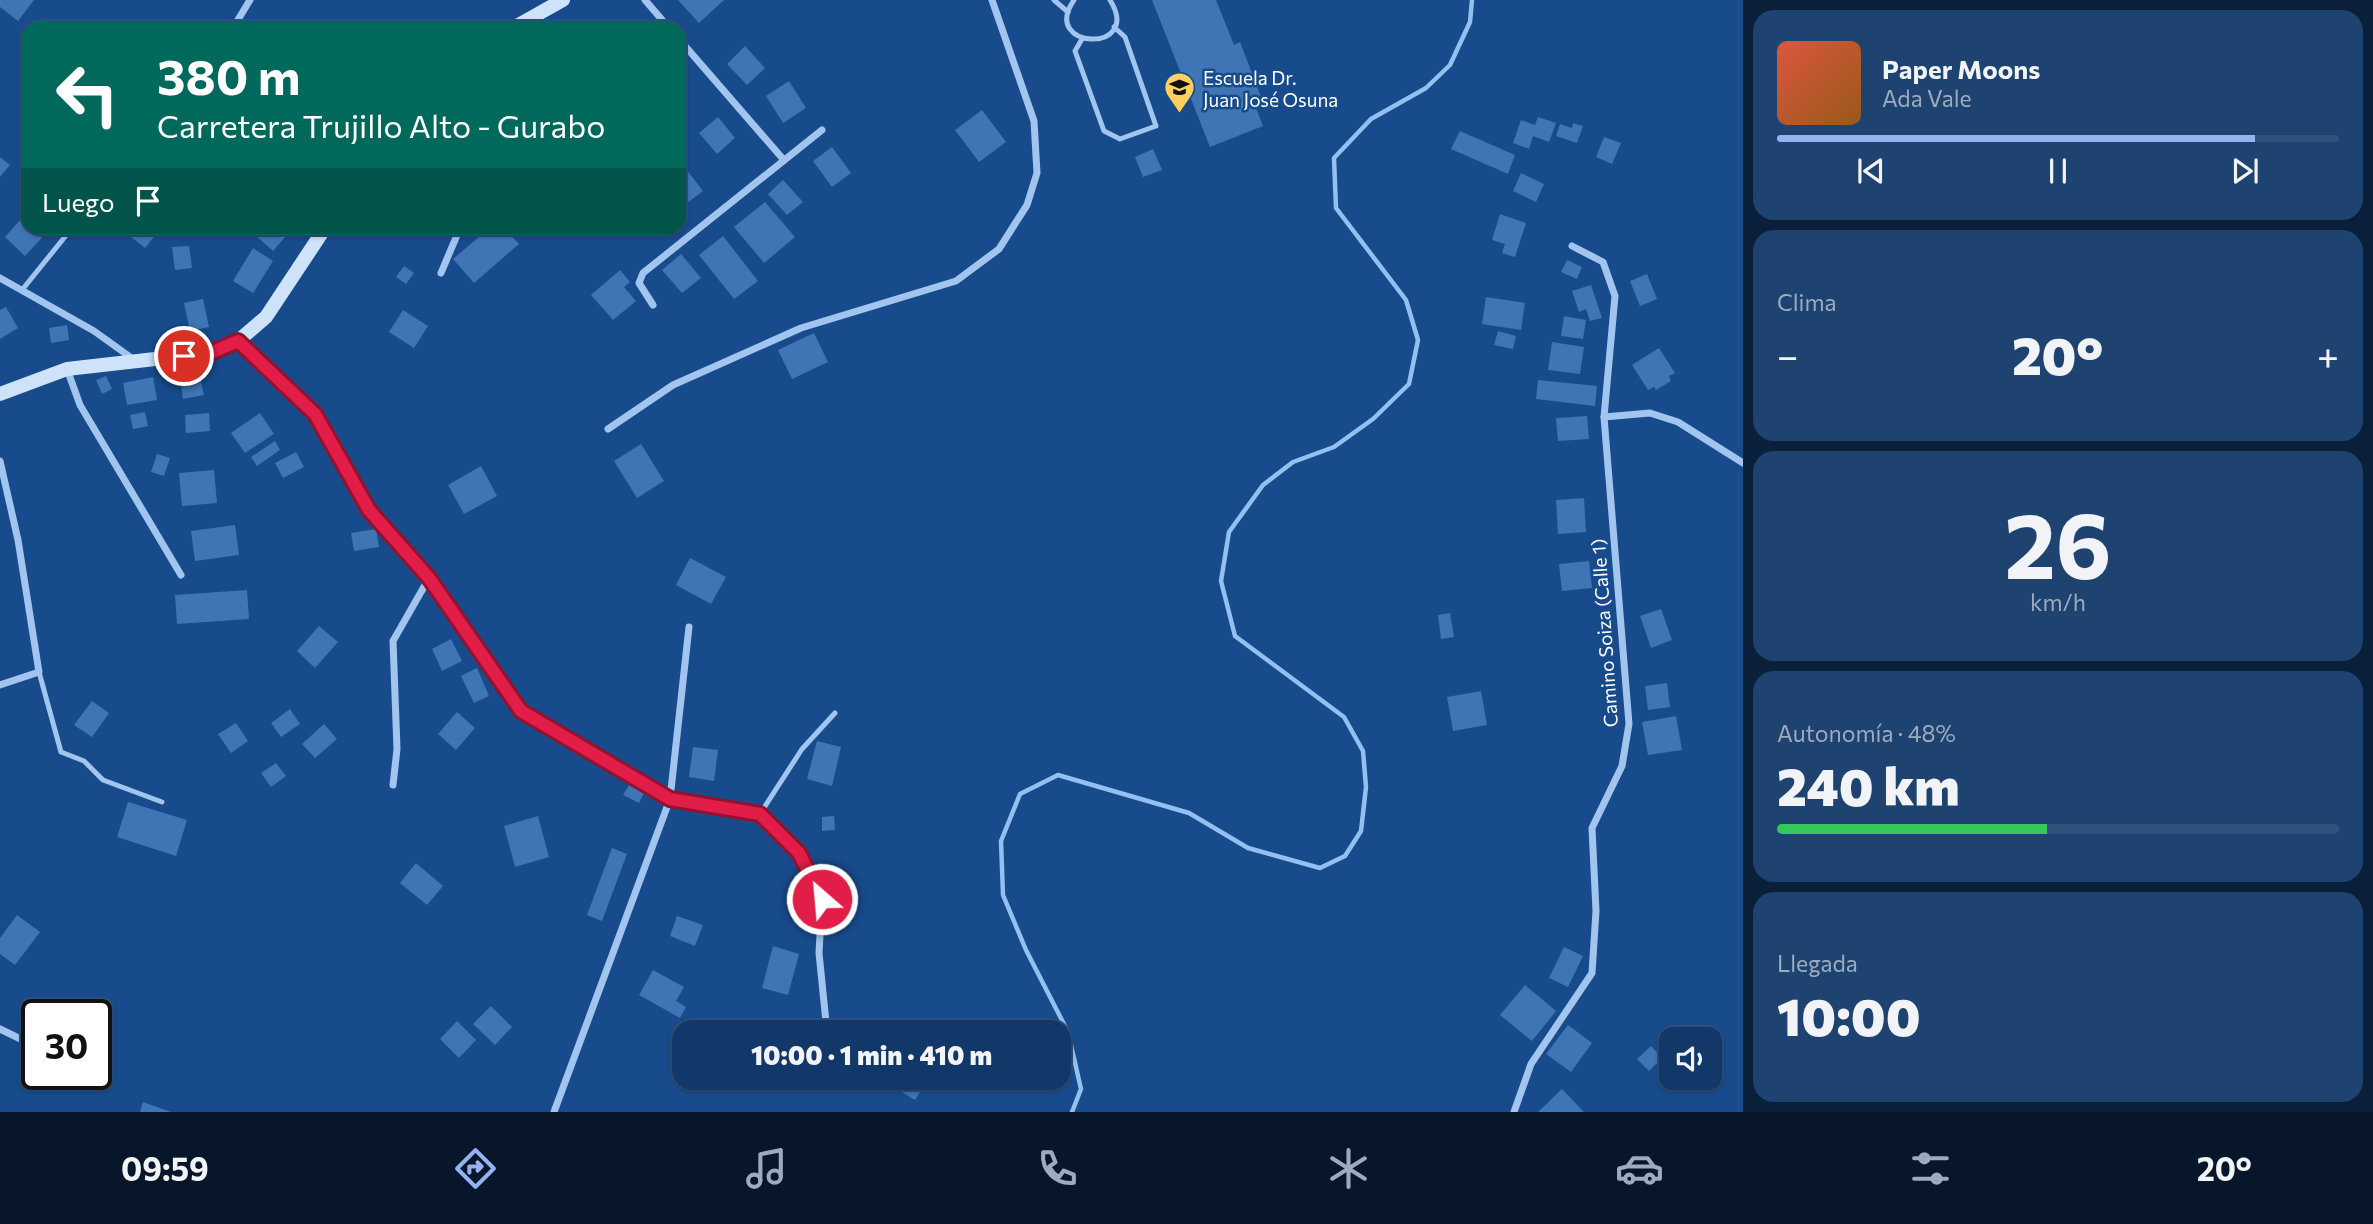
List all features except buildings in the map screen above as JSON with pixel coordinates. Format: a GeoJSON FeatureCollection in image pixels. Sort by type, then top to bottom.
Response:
{"type":"FeatureCollection","features":[{"type":"Feature","properties":{"kind":"main road"},"geometry":{"type":"LineString","coordinates":[[526,21],[563,0]]}},
{"type":"Feature","properties":{"kind":"main road"},"geometry":{"type":"LineString","coordinates":[[0,394],[67,369],[208,354],[238,341],[266,317],[320,235]]}},
{"type":"Feature","properties":{"kind":"street"},"geometry":{"type":"LineString","coordinates":[[237,21],[250,0]]}},
{"type":"Feature","properties":{"kind":"street"},"geometry":{"type":"LineString","coordinates":[[645,0],[663,21]]}},
{"type":"Feature","properties":{"kind":"street"},"geometry":{"type":"LineString","coordinates":[[608,429],[673,385],[801,328],[956,282],[999,249],[1027,205],[1037,173],[1034,121],[992,0]]}},
{"type":"Feature","properties":{"kind":"street"},"geometry":{"type":"LineString","coordinates":[[686,48],[783,159]]}},
{"type":"Feature","properties":{"kind":"street"},"geometry":{"type":"LineString","coordinates":[[653,305],[639,284],[643,273],[822,130]]}},
{"type":"Feature","properties":{"kind":"street"},"geometry":{"type":"LineString","coordinates":[[441,272],[457,235]]}},
{"type":"Feature","properties":{"kind":"street","name":"Camino Soiza (Calle 1)"},"geometry":{"type":"LineString","coordinates":[[1514,1112],[1531,1064],[1592,973],[1596,911],[1592,828],[1622,766],[1629,724],[1604,417],[1615,296],[1603,262],[1572,246]]}},
{"type":"Feature","properties":{"kind":"street"},"geometry":{"type":"LineString","coordinates":[[0,278],[93,330],[134,360]]}},
{"type":"Feature","properties":{"kind":"street"},"geometry":{"type":"LineString","coordinates":[[238,341],[315,414],[369,510],[429,578],[521,711],[670,799],[760,814],[799,853],[822,899],[820,953],[826,1020]]}},
{"type":"Feature","properties":{"kind":"street"},"geometry":{"type":"LineString","coordinates":[[67,369],[80,405],[181,575]]}},
{"type":"Feature","properties":{"kind":"street"},"geometry":{"type":"LineString","coordinates":[[1604,417],[1650,413],[1678,422],[1743,463]]}},
{"type":"Feature","properties":{"kind":"street"},"geometry":{"type":"LineString","coordinates":[[0,461],[18,540],[39,672],[0,685]]}},
{"type":"Feature","properties":{"kind":"street"},"geometry":{"type":"LineString","coordinates":[[393,786],[397,749],[393,641],[429,578]]}},
{"type":"Feature","properties":{"kind":"street"},"geometry":{"type":"LineString","coordinates":[[554,1112],[670,799],[689,627]]}},
{"type":"Feature","properties":{"kind":"street"},"geometry":{"type":"LineString","coordinates":[[0,1029],[21,1039]]}},
{"type":"Feature","properties":{"kind":"lane"},"geometry":{"type":"LineString","coordinates":[[1054,0],[1068,12]]}},
{"type":"Feature","properties":{"kind":"lane"},"geometry":{"type":"LineString","coordinates":[[1074,0],[1068,12],[1069,26],[1082,39],[1101,40],[1115,27]]}},
{"type":"Feature","properties":{"kind":"lane"},"geometry":{"type":"LineString","coordinates":[[1082,39],[1075,51],[1104,131],[1120,139],[1157,126],[1125,37],[1115,27],[1115,8],[1110,0]]}},
{"type":"Feature","properties":{"kind":"lane"},"geometry":{"type":"LineString","coordinates":[[22,290],[66,235]]}},
{"type":"Feature","properties":{"kind":"lane"},"geometry":{"type":"LineString","coordinates":[[39,672],[61,752],[84,761],[103,780],[162,802]]}},
{"type":"Feature","properties":{"kind":"lane"},"geometry":{"type":"LineString","coordinates":[[760,814],[802,749],[835,713]]}},
{"type":"Feature","properties":{"kind":"waterway"},"geometry":{"type":"LineString","coordinates":[[1072,1112],[1081,1089],[1068,1032],[1026,950],[1003,895],[1001,841],[1020,794],[1058,775],[1189,813],[1248,848],[1320,868],[1345,856],[1361,831],[1366,787],[1363,751],[1344,717],[1235,636],[1221,581],[1229,532],[1263,485],[1293,462],[1334,447],[1373,419],[1409,384],[1418,340],[1406,300],[1336,208],[1334,158],[1371,119],[1426,88],[1450,65],[1470,22],[1472,0]]}},
{"type":"Feature","properties":{"kind":"place","name":"Escuela Dr. Juan José Osuna"},"geometry":{"type":"Point","coordinates":[1180,115]}},
{"type":"Feature","properties":{"kind":"route"},"geometry":{"type":"LineString","coordinates":[[184,356],[208,354],[238,341],[315,414],[369,510],[429,578],[521,711],[670,799],[760,814],[799,853],[822,899]]}}]}
